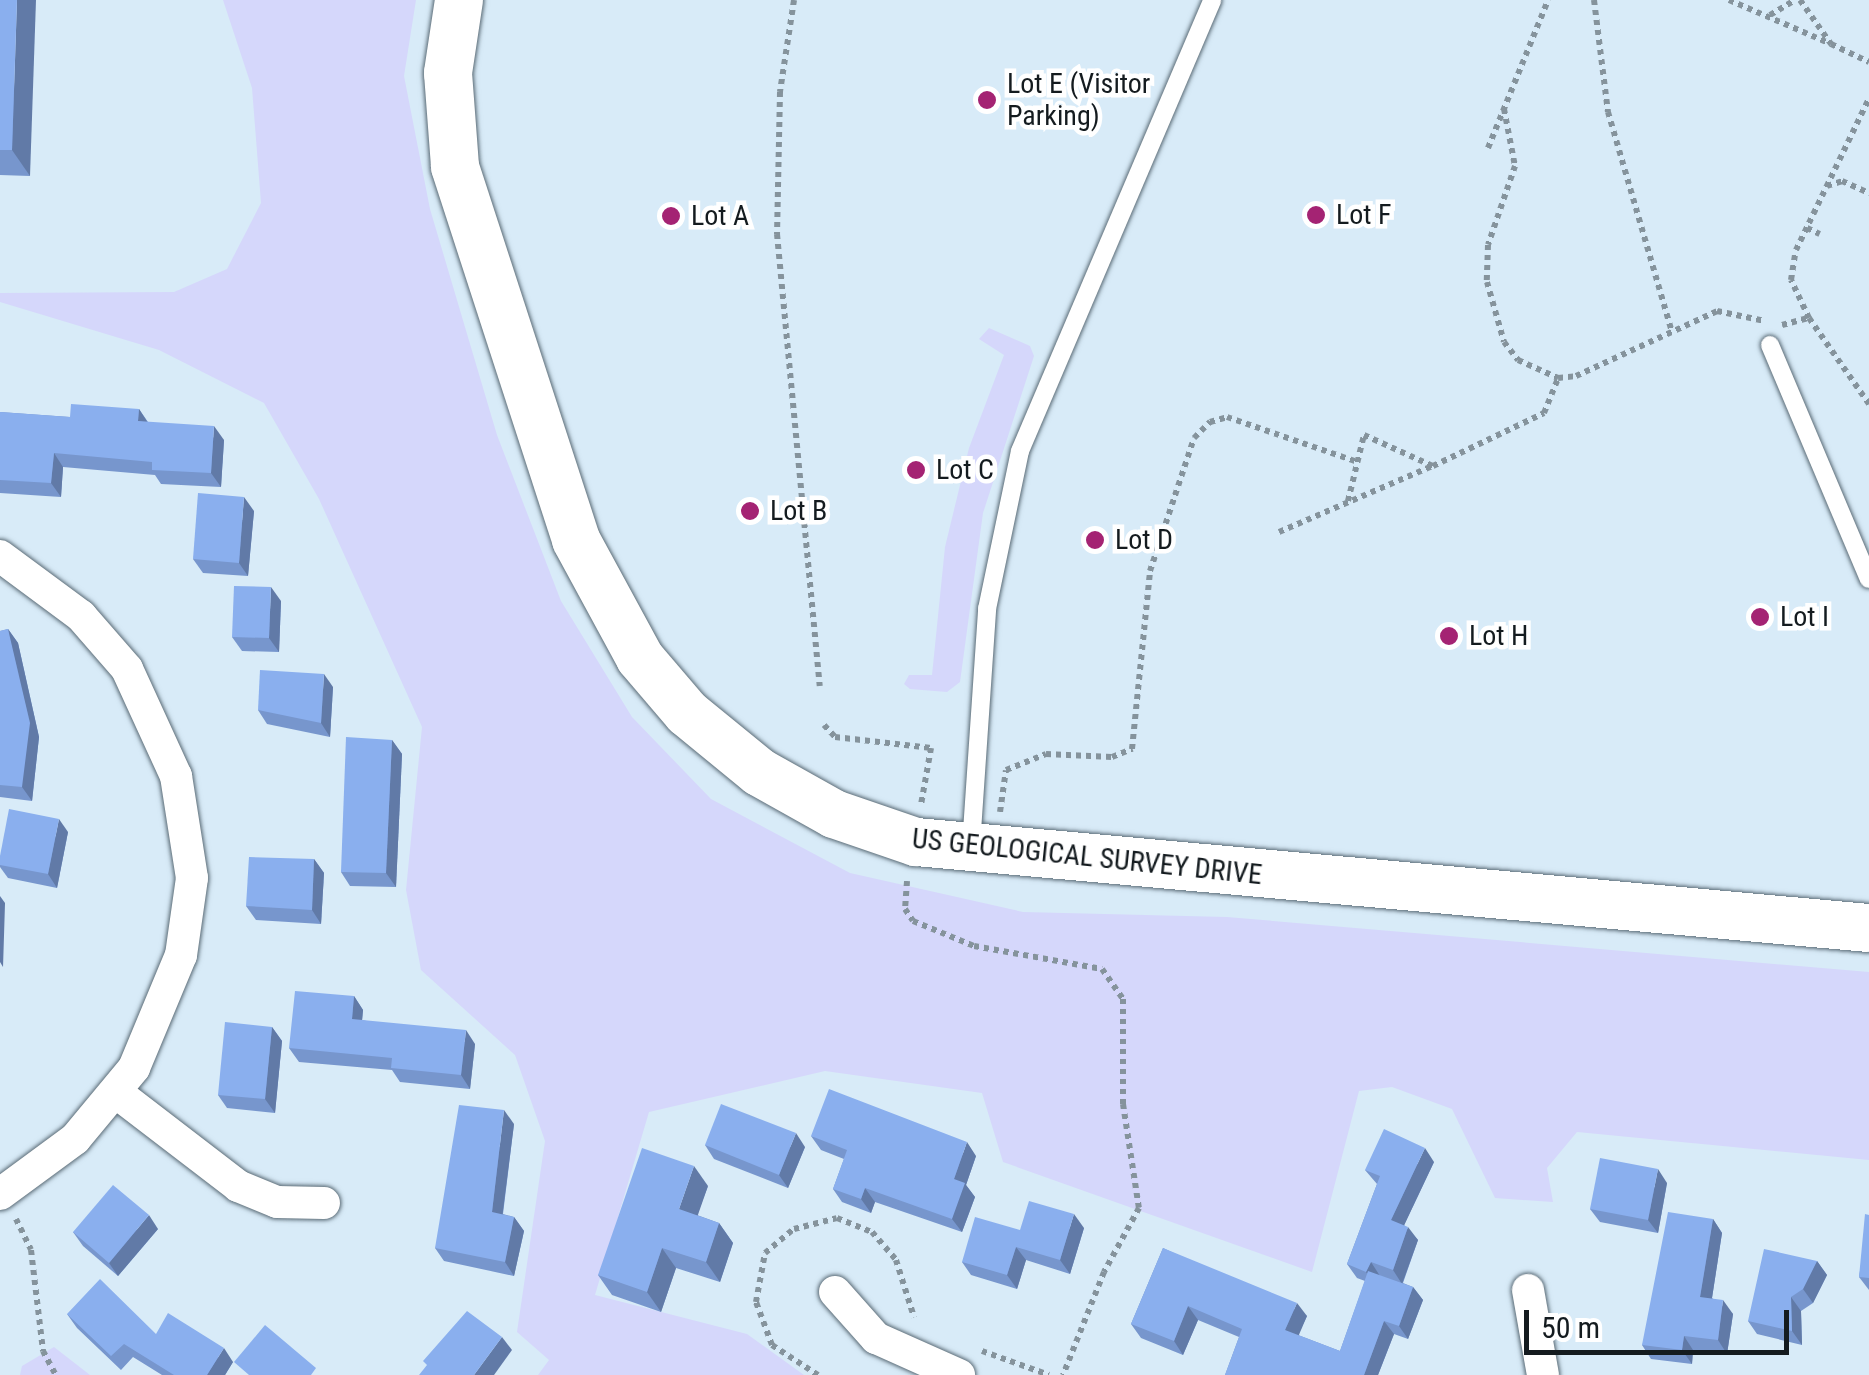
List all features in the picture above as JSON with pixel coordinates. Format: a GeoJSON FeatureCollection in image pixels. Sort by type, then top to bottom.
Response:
{"type":"FeatureCollection","features":[{"type":"Feature","properties":{"kind":"street","name":"US GEOLOGICAL SURVEY DRIVE"},"geometry":{"type":"LineString","coordinates":[[458,0],[447,100],[458,178],[570,525],[606,606],[660,684],[737,757],[809,802],[917,826],[973,828],[1869,928]]}},
{"type":"Feature","properties":{"kind":"street"},"geometry":{"type":"LineString","coordinates":[[0,556],[81,616],[126,669],[164,738],[185,813],[192,878],[181,955],[118,1093],[75,1139],[0,1194]]}},
{"type":"Feature","properties":{"kind":"street"},"geometry":{"type":"LineString","coordinates":[[118,1093],[238,1186],[277,1202],[324,1203]]}},
{"type":"Feature","properties":{"kind":"street"},"geometry":{"type":"LineString","coordinates":[[1528,1290],[1543,1375]]}},
{"type":"Feature","properties":{"kind":"street"},"geometry":{"type":"LineString","coordinates":[[834,1292],[876,1338],[960,1375]]}},
{"type":"Feature","properties":{"kind":"lane"},"geometry":{"type":"LineString","coordinates":[[973,828],[987,609],[1020,451],[1062,339],[1212,0]]}},
{"type":"Feature","properties":{"kind":"lane"},"geometry":{"type":"LineString","coordinates":[[1770,345],[1869,579]]}},
{"type":"Feature","properties":{"kind":"path"},"geometry":{"type":"LineString","coordinates":[[794,0],[781,77],[777,234],[820,686]]}},
{"type":"Feature","properties":{"kind":"path"},"geometry":{"type":"LineString","coordinates":[[1488,148],[1548,0]]}},
{"type":"Feature","properties":{"kind":"path"},"geometry":{"type":"LineString","coordinates":[[1594,0],[1608,112],[1672,329]]}},
{"type":"Feature","properties":{"kind":"path"},"geometry":{"type":"LineString","coordinates":[[1729,0],[1869,62]]}},
{"type":"Feature","properties":{"kind":"path"},"geometry":{"type":"LineString","coordinates":[[1769,16],[1798,0],[1832,44]]}},
{"type":"Feature","properties":{"kind":"path"},"geometry":{"type":"LineString","coordinates":[[1869,98],[1806,228],[1791,280],[1809,318],[1869,404]]}},
{"type":"Feature","properties":{"kind":"path"},"geometry":{"type":"LineString","coordinates":[[1504,109],[1515,166],[1488,245],[1487,282],[1504,342],[1518,360],[1558,378],[1576,376],[1717,311],[1784,326],[1809,318]]}},
{"type":"Feature","properties":{"kind":"path"},"geometry":{"type":"LineString","coordinates":[[1826,187],[1842,181],[1869,193]]}},
{"type":"Feature","properties":{"kind":"path"},"geometry":{"type":"LineString","coordinates":[[1806,228],[1820,234]]}},
{"type":"Feature","properties":{"kind":"path"},"geometry":{"type":"LineString","coordinates":[[1279,532],[1544,413],[1558,378]]}},
{"type":"Feature","properties":{"kind":"path"},"geometry":{"type":"LineString","coordinates":[[973,828],[1000,812],[1006,800],[1006,770],[1046,754],[1112,756],[1132,749],[1150,570],[1194,438],[1210,422],[1227,417],[1358,462]]}},
{"type":"Feature","properties":{"kind":"path"},"geometry":{"type":"LineString","coordinates":[[1348,501],[1364,436],[1433,466]]}},
{"type":"Feature","properties":{"kind":"path"},"geometry":{"type":"LineString","coordinates":[[824,726],[835,737],[932,748],[903,894],[914,922],[974,946],[1102,968],[1123,998],[1123,1104],[1140,1208],[1104,1272],[1063,1375]]}},
{"type":"Feature","properties":{"kind":"path"},"geometry":{"type":"LineString","coordinates":[[0,1194],[31,1250],[41,1337],[56,1375]]}},
{"type":"Feature","properties":{"kind":"shaded area"},"geometry":{"type":"Polygon","coordinates":[[[223,0],[416,0],[404,76],[430,209],[497,435],[561,601],[632,717],[711,799],[850,873],[1023,912],[1227,917],[1869,972],[1869,1160],[1577,1132],[1547,1168],[1553,1202],[1495,1198],[1452,1109],[1392,1087],[1359,1091],[1312,1272],[1003,1162],[982,1093],[825,1071],[649,1112],[595,1295],[747,1334],[804,1375],[538,1375],[549,1360],[517,1332],[545,1141],[515,1055],[421,970],[406,890],[422,727],[319,499],[264,403],[159,350],[0,302],[0,293],[174,292],[227,269],[261,203],[252,88],[223,0]]]}},
{"type":"Feature","properties":{"kind":"shaded area"},"geometry":{"type":"Polygon","coordinates":[[[989,328],[1030,346],[1034,356],[983,513],[960,682],[947,692],[910,689],[904,684],[909,675],[932,675],[945,547],[969,448],[1004,355],[979,339],[989,328]]]}},
{"type":"Feature","properties":{"kind":"shaded area"},"geometry":{"type":"Polygon","coordinates":[[[54,1347],[90,1375],[20,1375],[22,1366],[54,1347]]]}},
{"type":"Feature","properties":{"kind":"building"},"geometry":{"type":"Polygon","coordinates":[[[0,0],[17,0],[12,150],[0,150],[0,0]]]}},
{"type":"Feature","properties":{"kind":"building"},"geometry":{"type":"Polygon","coordinates":[[[71,404],[139,409],[138,421],[214,426],[211,473],[152,470],[152,462],[54,453],[51,483],[0,480],[0,412],[70,417],[71,404]]]}},
{"type":"Feature","properties":{"kind":"building"},"geometry":{"type":"Polygon","coordinates":[[[198,493],[244,497],[239,563],[193,559],[198,493]]]}},
{"type":"Feature","properties":{"kind":"building"},"geometry":{"type":"Polygon","coordinates":[[[234,586],[271,587],[269,638],[232,637],[234,586]]]}},
{"type":"Feature","properties":{"kind":"building"},"geometry":{"type":"Polygon","coordinates":[[[8,629],[30,723],[22,787],[0,785],[0,631],[8,629]]]}},
{"type":"Feature","properties":{"kind":"building"},"geometry":{"type":"Polygon","coordinates":[[[260,670],[324,674],[321,723],[258,710],[260,670]]]}},
{"type":"Feature","properties":{"kind":"building"},"geometry":{"type":"Polygon","coordinates":[[[346,737],[392,740],[386,873],[341,872],[346,737]]]}},
{"type":"Feature","properties":{"kind":"building"},"geometry":{"type":"Polygon","coordinates":[[[9,809],[59,819],[48,874],[0,865],[9,809]]]}},
{"type":"Feature","properties":{"kind":"building"},"geometry":{"type":"Polygon","coordinates":[[[249,857],[314,859],[312,910],[246,906],[249,857]]]}},
{"type":"Feature","properties":{"kind":"building"},"geometry":{"type":"Polygon","coordinates":[[[295,991],[354,996],[352,1019],[466,1030],[461,1075],[391,1068],[392,1058],[289,1048],[295,991]]]}},
{"type":"Feature","properties":{"kind":"building"},"geometry":{"type":"Polygon","coordinates":[[[225,1022],[272,1027],[265,1099],[218,1095],[225,1022]]]}},
{"type":"Feature","properties":{"kind":"building"},"geometry":{"type":"Polygon","coordinates":[[[829,1089],[967,1142],[954,1179],[965,1183],[952,1219],[865,1188],[861,1199],[833,1189],[847,1150],[811,1136],[829,1089]]]}},
{"type":"Feature","properties":{"kind":"building"},"geometry":{"type":"Polygon","coordinates":[[[721,1104],[796,1133],[779,1175],[705,1145],[721,1104]]]}},
{"type":"Feature","properties":{"kind":"building"},"geometry":{"type":"Polygon","coordinates":[[[459,1105],[504,1110],[492,1212],[514,1217],[505,1262],[435,1248],[459,1105]]]}},
{"type":"Feature","properties":{"kind":"building"},"geometry":{"type":"Polygon","coordinates":[[[1384,1129],[1425,1148],[1391,1220],[1408,1227],[1393,1270],[1371,1262],[1366,1272],[1347,1264],[1380,1176],[1365,1170],[1384,1129]]]}},
{"type":"Feature","properties":{"kind":"building"},"geometry":{"type":"Polygon","coordinates":[[[642,1148],[694,1166],[679,1209],[719,1223],[706,1262],[662,1248],[647,1292],[598,1275],[642,1148]]]}},
{"type":"Feature","properties":{"kind":"building"},"geometry":{"type":"Polygon","coordinates":[[[1600,1158],[1658,1169],[1648,1220],[1590,1209],[1600,1158]]]}},
{"type":"Feature","properties":{"kind":"building"},"geometry":{"type":"Polygon","coordinates":[[[113,1185],[149,1215],[109,1263],[73,1232],[113,1185]]]}},
{"type":"Feature","properties":{"kind":"building"},"geometry":{"type":"Polygon","coordinates":[[[1029,1201],[1074,1214],[1060,1260],[1016,1247],[1007,1275],[962,1262],[975,1217],[1020,1230],[1029,1201]]]}},
{"type":"Feature","properties":{"kind":"building"},"geometry":{"type":"Polygon","coordinates":[[[1668,1212],[1713,1219],[1700,1297],[1723,1300],[1718,1340],[1684,1336],[1682,1350],[1642,1345],[1668,1212]]]}},
{"type":"Feature","properties":{"kind":"building"},"geometry":{"type":"Polygon","coordinates":[[[1865,1214],[1869,1215],[1869,1278],[1859,1277],[1865,1214]]]}},
{"type":"Feature","properties":{"kind":"building"},"geometry":{"type":"Polygon","coordinates":[[[1163,1248],[1297,1303],[1285,1330],[1340,1351],[1368,1271],[1413,1287],[1399,1326],[1384,1321],[1364,1375],[1225,1375],[1242,1329],[1188,1306],[1174,1341],[1131,1324],[1163,1248]]]}},
{"type":"Feature","properties":{"kind":"building"},"geometry":{"type":"Polygon","coordinates":[[[1764,1249],[1817,1261],[1803,1289],[1791,1297],[1792,1331],[1748,1321],[1764,1249]]]}},
{"type":"Feature","properties":{"kind":"building"},"geometry":{"type":"Polygon","coordinates":[[[100,1279],[156,1334],[168,1313],[224,1348],[207,1375],[174,1375],[124,1344],[111,1356],[67,1314],[100,1279]]]}},
{"type":"Feature","properties":{"kind":"building"},"geometry":{"type":"Polygon","coordinates":[[[467,1311],[502,1337],[474,1375],[419,1375],[427,1365],[423,1361],[467,1311]]]}},
{"type":"Feature","properties":{"kind":"building"},"geometry":{"type":"Polygon","coordinates":[[[265,1325],[316,1368],[311,1375],[249,1375],[234,1362],[265,1325]]]}},
{"type":"Feature","properties":{"kind":"place","name":"Lot E (Visitor Parking)"},"geometry":{"type":"Point","coordinates":[987,100]}},
{"type":"Feature","properties":{"kind":"place","name":"Lot F"},"geometry":{"type":"Point","coordinates":[1316,215]}},
{"type":"Feature","properties":{"kind":"place","name":"Lot A"},"geometry":{"type":"Point","coordinates":[671,216]}},
{"type":"Feature","properties":{"kind":"place","name":"Lot C"},"geometry":{"type":"Point","coordinates":[916,470]}},
{"type":"Feature","properties":{"kind":"place","name":"Lot B"},"geometry":{"type":"Point","coordinates":[750,511]}},
{"type":"Feature","properties":{"kind":"place","name":"Lot D"},"geometry":{"type":"Point","coordinates":[1095,540]}},
{"type":"Feature","properties":{"kind":"place","name":"Lot I"},"geometry":{"type":"Point","coordinates":[1760,617]}},
{"type":"Feature","properties":{"kind":"place","name":"Lot H"},"geometry":{"type":"Point","coordinates":[1449,636]}}]}
